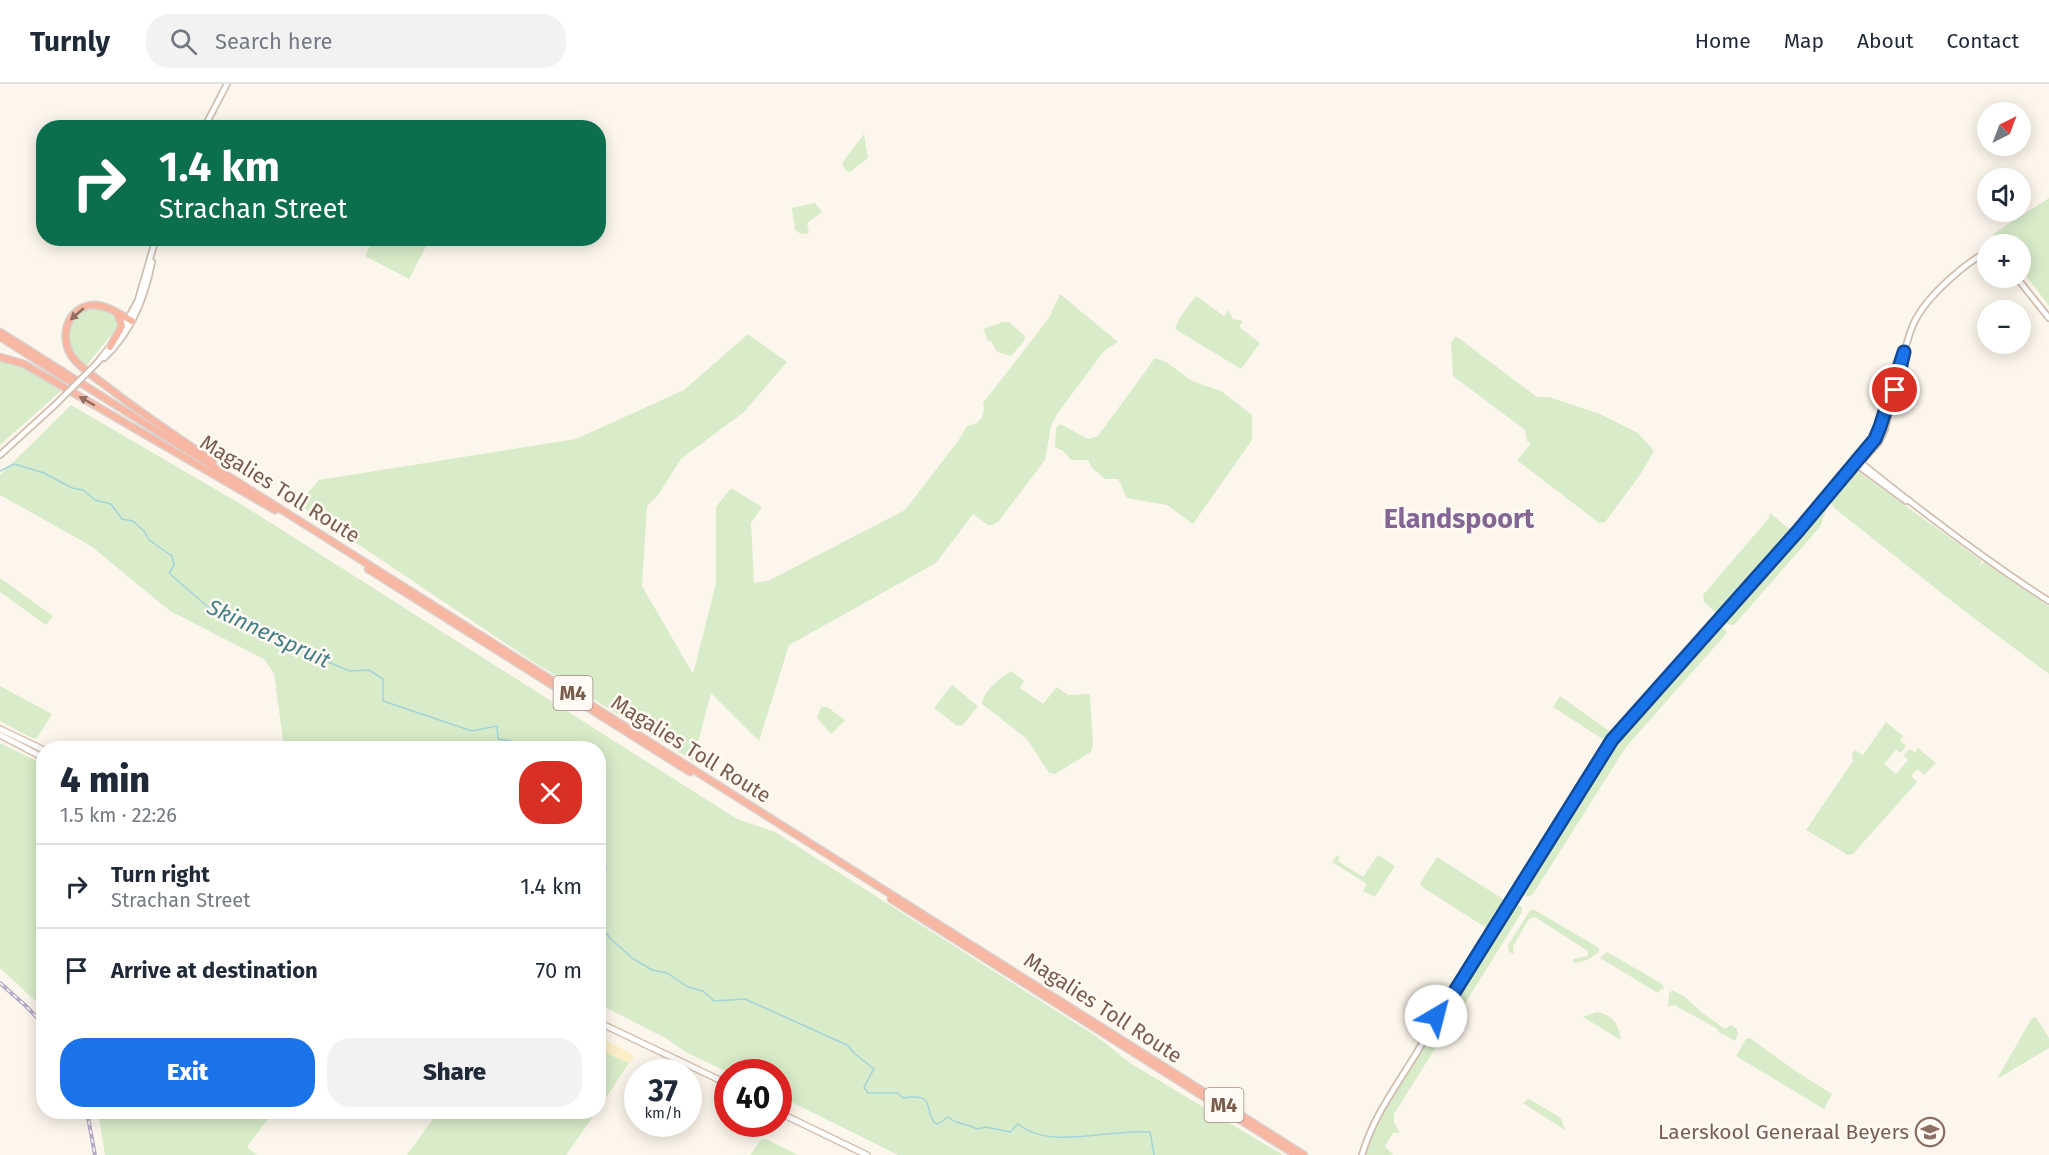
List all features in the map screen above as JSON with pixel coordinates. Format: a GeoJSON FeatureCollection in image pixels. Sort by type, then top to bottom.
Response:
{"type":"FeatureCollection","features":[{"type":"Feature","properties":{"kind":"highway"},"geometry":{"type":"LineString","coordinates":[[131,320],[105,306],[86,306],[73,314],[66,327],[65,335],[72,358],[121,397],[284,513]]}},
{"type":"Feature","properties":{"kind":"highway"},"geometry":{"type":"LineString","coordinates":[[110,347],[122,326],[121,318],[116,312]]}},
{"type":"Feature","properties":{"kind":"highway","name":"Magalies Toll Route"},"geometry":{"type":"LineString","coordinates":[[0,332],[1296,1155]]}},
{"type":"Feature","properties":{"kind":"highway","name":"Magalies Toll Route"},"geometry":{"type":"LineString","coordinates":[[0,337],[284,513],[1304,1155]]}},
{"type":"Feature","properties":{"kind":"highway"},"geometry":{"type":"LineString","coordinates":[[0,357],[24,364],[284,513]]}},
{"type":"Feature","properties":{"kind":"main road"},"geometry":{"type":"LineString","coordinates":[[0,729],[36,746]]}},
{"type":"Feature","properties":{"kind":"main road"},"geometry":{"type":"LineString","coordinates":[[0,735],[36,754]]}},
{"type":"Feature","properties":{"kind":"main road"},"geometry":{"type":"LineString","coordinates":[[606,1026],[714,1079]]}},
{"type":"Feature","properties":{"kind":"main road"},"geometry":{"type":"LineString","coordinates":[[792,1119],[867,1155]]}},
{"type":"Feature","properties":{"kind":"street"},"geometry":{"type":"LineString","coordinates":[[208,120],[227,84]]}},
{"type":"Feature","properties":{"kind":"street"},"geometry":{"type":"LineString","coordinates":[[0,455],[113,349],[131,320],[154,246]]}},
{"type":"Feature","properties":{"kind":"street"},"geometry":{"type":"LineString","coordinates":[[1362,1155],[1385,1100],[1612,740],[1858,463],[1875,439],[1880,427],[1912,326],[1921,310],[1958,273],[1977,259]]}},
{"type":"Feature","properties":{"kind":"street"},"geometry":{"type":"LineString","coordinates":[[2025,288],[2049,318]]}},
{"type":"Feature","properties":{"kind":"street"},"geometry":{"type":"LineString","coordinates":[[98,362],[131,320]]}},
{"type":"Feature","properties":{"kind":"street"},"geometry":{"type":"LineString","coordinates":[[1858,463],[2049,601]]}},
{"type":"Feature","properties":{"kind":"green space"},"geometry":{"type":"Polygon","coordinates":[[[864,134],[868,158],[850,172],[846,171],[842,163],[864,134]]]}},
{"type":"Feature","properties":{"kind":"green space"},"geometry":{"type":"Polygon","coordinates":[[[2049,198],[2049,306],[2031,282],[2031,234],[1993,234],[2012,222],[2031,222],[2031,210],[2049,198]]]}},
{"type":"Feature","properties":{"kind":"green space"},"geometry":{"type":"Polygon","coordinates":[[[815,203],[822,212],[807,223],[809,233],[801,234],[795,230],[792,208],[815,203]]]}},
{"type":"Feature","properties":{"kind":"green space"},"geometry":{"type":"Polygon","coordinates":[[[370,246],[426,246],[409,279],[365,256],[370,246]]]}},
{"type":"Feature","properties":{"kind":"green space"},"geometry":{"type":"Polygon","coordinates":[[[1060,294],[1118,342],[1104,351],[1057,414],[1051,426],[1045,460],[998,522],[988,525],[973,514],[936,563],[789,645],[759,741],[711,693],[693,761],[535,663],[298,504],[319,480],[576,439],[684,390],[748,334],[787,362],[744,412],[681,459],[658,495],[647,506],[642,586],[693,674],[716,583],[716,507],[731,488],[762,507],[751,523],[754,583],[768,581],[905,510],[967,426],[981,419],[984,412],[983,403],[1049,318],[1060,294]]]}},
{"type":"Feature","properties":{"kind":"green space"},"geometry":{"type":"Polygon","coordinates":[[[1196,296],[1224,316],[1229,310],[1233,319],[1243,321],[1239,327],[1260,343],[1241,369],[1175,329],[1180,317],[1196,296]]]}},
{"type":"Feature","properties":{"kind":"green space"},"geometry":{"type":"Polygon","coordinates":[[[98,308],[113,313],[119,322],[117,328],[86,366],[73,350],[70,331],[72,322],[78,315],[86,310],[98,308]]]}},
{"type":"Feature","properties":{"kind":"green space"},"geometry":{"type":"Polygon","coordinates":[[[1009,322],[1025,336],[1024,341],[1011,356],[997,352],[991,341],[988,341],[983,329],[1009,322]]]}},
{"type":"Feature","properties":{"kind":"green space"},"geometry":{"type":"Polygon","coordinates":[[[1456,336],[1537,397],[1549,397],[1600,414],[1638,433],[1654,451],[1640,475],[1605,522],[1599,523],[1517,460],[1531,444],[1527,441],[1525,430],[1453,376],[1451,342],[1456,336]]]}},
{"type":"Feature","properties":{"kind":"green space"},"geometry":{"type":"Polygon","coordinates":[[[1155,358],[1166,362],[1192,381],[1221,391],[1252,415],[1252,440],[1193,524],[1167,505],[1127,498],[1118,479],[1105,479],[1092,468],[1088,460],[1071,460],[1063,451],[1055,447],[1056,428],[1060,424],[1088,439],[1098,436],[1155,358]]]}},
{"type":"Feature","properties":{"kind":"green space"},"geometry":{"type":"Polygon","coordinates":[[[0,360],[21,366],[61,391],[0,445],[0,360]]]}},
{"type":"Feature","properties":{"kind":"green space"},"geometry":{"type":"Polygon","coordinates":[[[71,405],[244,506],[737,819],[775,832],[1099,1038],[1130,1063],[1283,1155],[898,1155],[792,1102],[792,1059],[714,1059],[714,1066],[687,1053],[667,1039],[606,1008],[606,741],[283,741],[274,673],[264,659],[170,611],[91,546],[0,495],[0,475],[71,405]]]}},
{"type":"Feature","properties":{"kind":"green space"},"geometry":{"type":"Polygon","coordinates":[[[1859,472],[1982,561],[1979,567],[1984,562],[2049,606],[2049,674],[1963,610],[1833,507],[1831,500],[1854,474],[1859,472]]]}},
{"type":"Feature","properties":{"kind":"green space"},"geometry":{"type":"Polygon","coordinates":[[[1824,507],[1827,508],[1820,527],[1734,625],[1727,624],[1726,617],[1824,507]]]}},
{"type":"Feature","properties":{"kind":"green space"},"geometry":{"type":"Polygon","coordinates":[[[1770,513],[1793,532],[1723,611],[1716,613],[1704,602],[1703,595],[1769,518],[1770,513]]]}},
{"type":"Feature","properties":{"kind":"green space"},"geometry":{"type":"Polygon","coordinates":[[[0,578],[53,616],[46,625],[0,592],[0,578]]]}},
{"type":"Feature","properties":{"kind":"green space"},"geometry":{"type":"Polygon","coordinates":[[[1720,626],[1726,630],[1726,634],[1626,747],[1533,894],[1528,897],[1524,894],[1523,889],[1617,741],[1720,626]]]}},
{"type":"Feature","properties":{"kind":"green space"},"geometry":{"type":"Polygon","coordinates":[[[1011,671],[1024,681],[1020,688],[1043,704],[1057,687],[1068,695],[1090,694],[1093,745],[1091,752],[1055,774],[1049,773],[1027,739],[982,704],[985,694],[1011,671]]]}},
{"type":"Feature","properties":{"kind":"green space"},"geometry":{"type":"Polygon","coordinates":[[[952,685],[978,706],[962,726],[956,725],[934,708],[952,685]]]}},
{"type":"Feature","properties":{"kind":"green space"},"geometry":{"type":"Polygon","coordinates":[[[0,686],[52,714],[37,738],[32,738],[0,721],[0,686]]]}},
{"type":"Feature","properties":{"kind":"green space"},"geometry":{"type":"Polygon","coordinates":[[[1560,696],[1612,733],[1607,742],[1553,707],[1560,696]]]}},
{"type":"Feature","properties":{"kind":"green space"},"geometry":{"type":"Polygon","coordinates":[[[821,707],[827,707],[845,720],[831,734],[817,718],[821,707]]]}},
{"type":"Feature","properties":{"kind":"green space"},"geometry":{"type":"Polygon","coordinates":[[[1886,722],[1903,736],[1900,741],[1906,745],[1901,753],[1896,750],[1884,764],[1896,774],[1908,760],[1903,755],[1910,749],[1915,753],[1918,748],[1936,763],[1924,775],[1918,769],[1911,776],[1917,782],[1853,854],[1848,855],[1806,830],[1853,761],[1852,754],[1855,750],[1863,755],[1886,722]]]}},
{"type":"Feature","properties":{"kind":"green space"},"geometry":{"type":"Polygon","coordinates":[[[0,743],[36,761],[36,1001],[0,968],[0,743]]]}},
{"type":"Feature","properties":{"kind":"green space"},"geometry":{"type":"Polygon","coordinates":[[[1337,855],[1340,857],[1338,861],[1363,877],[1378,855],[1395,866],[1375,897],[1363,891],[1367,884],[1332,862],[1337,855]]]}},
{"type":"Feature","properties":{"kind":"green space"},"geometry":{"type":"Polygon","coordinates":[[[1437,857],[1503,899],[1504,904],[1488,929],[1422,887],[1420,883],[1437,857]]]}},
{"type":"Feature","properties":{"kind":"green space"},"geometry":{"type":"Polygon","coordinates":[[[1517,904],[1522,907],[1522,912],[1456,1018],[1449,1020],[1446,1012],[1512,907],[1517,904]]]}},
{"type":"Feature","properties":{"kind":"green space"},"geometry":{"type":"Polygon","coordinates":[[[1533,909],[1599,948],[1599,952],[1587,960],[1574,963],[1573,959],[1588,956],[1588,951],[1535,917],[1529,919],[1513,946],[1514,954],[1509,952],[1508,945],[1533,909]]]}},
{"type":"Feature","properties":{"kind":"green space"},"geometry":{"type":"Polygon","coordinates":[[[1607,952],[1662,984],[1664,990],[1661,989],[1658,993],[1600,958],[1607,952]]]}},
{"type":"Feature","properties":{"kind":"green space"},"geometry":{"type":"Polygon","coordinates":[[[1672,990],[1685,997],[1725,1029],[1731,1025],[1737,1029],[1738,1034],[1735,1041],[1674,1005],[1668,1007],[1669,994],[1672,990]]]}},
{"type":"Feature","properties":{"kind":"green space"},"geometry":{"type":"Polygon","coordinates":[[[1597,1012],[1614,1021],[1621,1040],[1583,1017],[1597,1012]]]}},
{"type":"Feature","properties":{"kind":"green space"},"geometry":{"type":"Polygon","coordinates":[[[2036,1017],[2049,1038],[2049,1048],[1997,1079],[2032,1018],[2036,1017]]]}},
{"type":"Feature","properties":{"kind":"green space"},"geometry":{"type":"Polygon","coordinates":[[[1441,1023],[1447,1025],[1446,1031],[1394,1114],[1394,1122],[1400,1133],[1393,1133],[1385,1146],[1393,1155],[1366,1155],[1368,1142],[1383,1108],[1437,1025],[1441,1023]]]}},
{"type":"Feature","properties":{"kind":"green space"},"geometry":{"type":"Polygon","coordinates":[[[1750,1038],[1832,1094],[1824,1109],[1736,1056],[1746,1039],[1750,1038]]]}},
{"type":"Feature","properties":{"kind":"green space"},"geometry":{"type":"Polygon","coordinates":[[[606,1053],[624,1061],[624,1070],[606,1098],[606,1053]]]}},
{"type":"Feature","properties":{"kind":"green space"},"geometry":{"type":"Polygon","coordinates":[[[1529,1099],[1561,1118],[1565,1130],[1523,1103],[1529,1099]]]}},
{"type":"Feature","properties":{"kind":"green space"},"geometry":{"type":"Polygon","coordinates":[[[99,1119],[268,1119],[247,1147],[257,1155],[105,1155],[99,1119]]]}},
{"type":"Feature","properties":{"kind":"green space"},"geometry":{"type":"Polygon","coordinates":[[[433,1119],[591,1119],[566,1155],[407,1155],[433,1119]]]}},
{"type":"Feature","properties":{"kind":"green space"},"geometry":{"type":"Polygon","coordinates":[[[766,1139],[798,1155],[750,1155],[761,1140],[766,1139]]]}},
{"type":"Feature","properties":{"kind":"sand"},"geometry":{"type":"Polygon","coordinates":[[[606,1040],[635,1056],[624,1061],[606,1053],[606,1040]]]}},
{"type":"Feature","properties":{"kind":"waterway","name":"Skinnerspruit"},"geometry":{"type":"LineString","coordinates":[[0,471],[14,464],[44,473],[72,488],[83,490],[95,500],[111,504],[122,519],[133,521],[144,531],[149,540],[172,556],[174,565],[169,573],[208,607],[257,627],[350,671],[369,670],[383,679],[383,701],[472,731],[497,726],[498,739],[511,741]]}},
{"type":"Feature","properties":{"kind":"waterway","name":"Skinnerspruit"},"geometry":{"type":"LineString","coordinates":[[606,933],[632,958],[652,970],[667,973],[688,987],[703,991],[714,1001],[745,999],[847,1045],[874,1069],[864,1087],[868,1093],[898,1093],[903,1098],[921,1098],[927,1103],[935,1123],[938,1124],[948,1117],[977,1129],[986,1127],[1010,1132],[1018,1124],[1032,1132],[1064,1137],[1150,1132],[1154,1155]]}},
{"type":"Feature","properties":{"kind":"railway"},"geometry":{"type":"LineString","coordinates":[[0,983],[36,1017]]}},
{"type":"Feature","properties":{"kind":"railway"},"geometry":{"type":"LineString","coordinates":[[88,1119],[95,1155]]}},
{"type":"Feature","properties":{"kind":"place","name":"Laerskool Generaal Beyers"},"geometry":{"type":"Point","coordinates":[1930,1132]}},
{"type":"Feature","properties":{"kind":"district","name":"Elandspoort"},"geometry":{"type":"Point","coordinates":[1459,519]}},
{"type":"Feature","properties":{"kind":"route"},"geometry":{"type":"LineString","coordinates":[[1436,1016],[1445,1007],[1612,740],[1798,531],[1802,523],[1875,439],[1904,352],[1895,390]]}}]}
